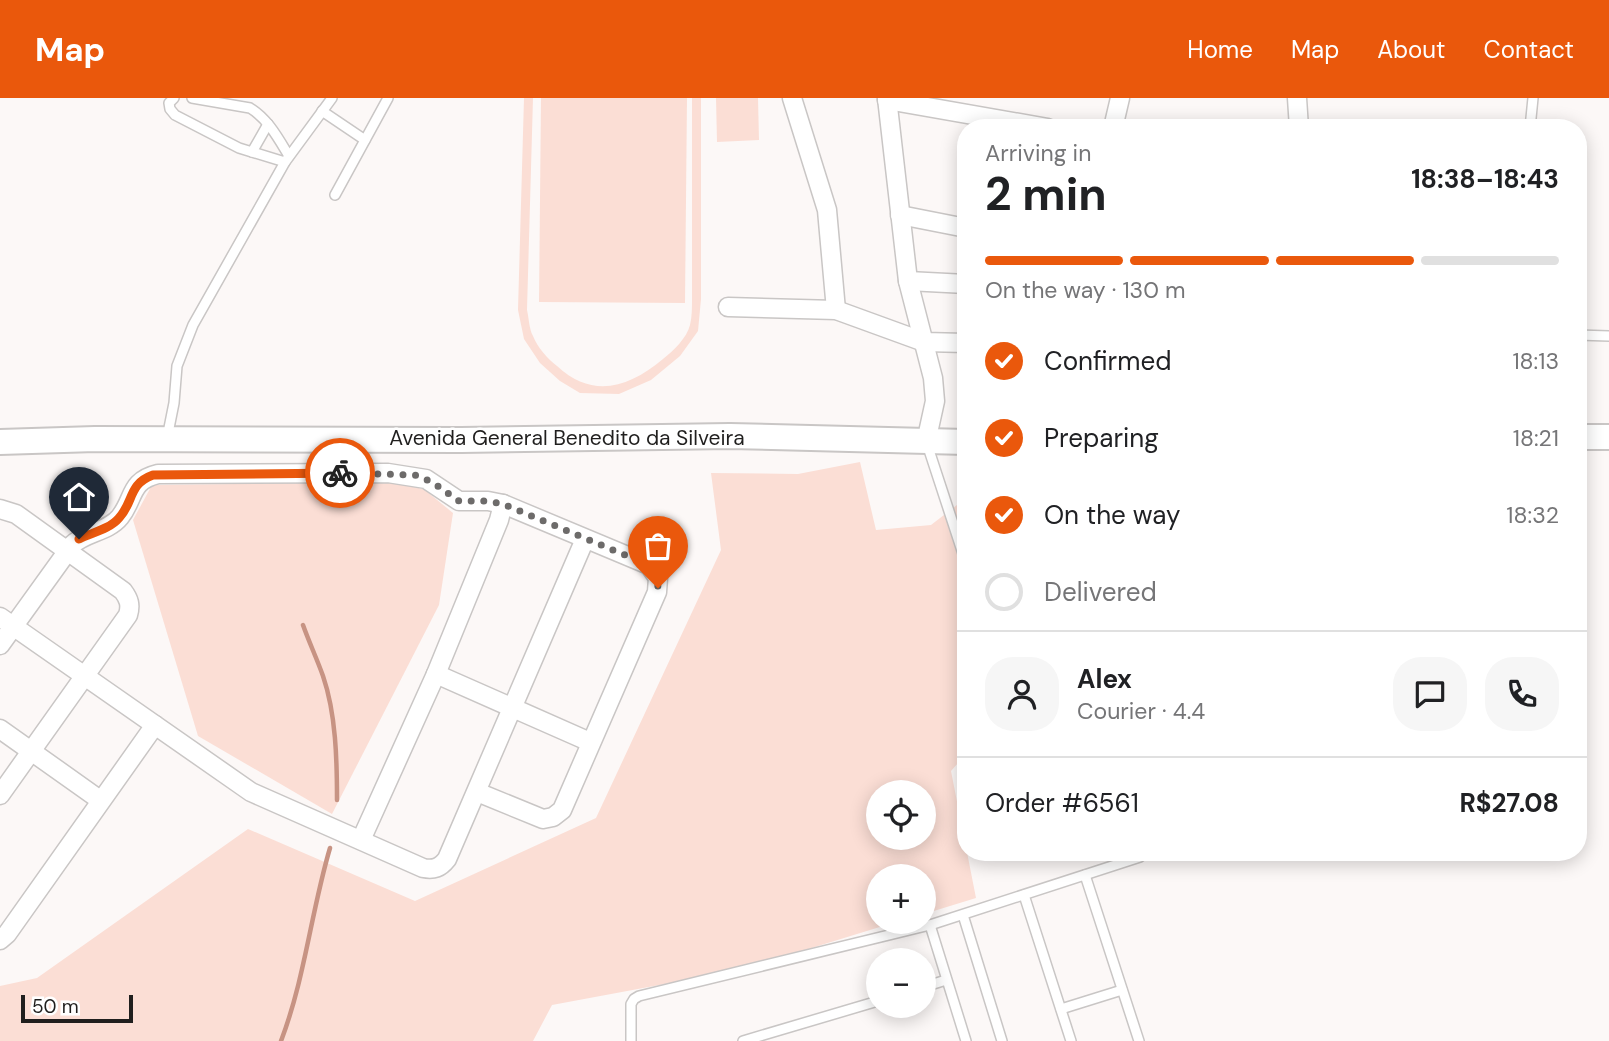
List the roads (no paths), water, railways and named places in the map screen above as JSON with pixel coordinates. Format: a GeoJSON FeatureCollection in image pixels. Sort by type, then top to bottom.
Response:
{"type":"FeatureCollection","features":[{"type":"Feature","properties":{"kind":"main road","name":"Avenida General Benedito da Silveira"},"geometry":{"type":"LineString","coordinates":[[0,442],[730,436],[957,442]]}},
{"type":"Feature","properties":{"kind":"main road"},"geometry":{"type":"LineString","coordinates":[[1587,437],[1609,437]]}},
{"type":"Feature","properties":{"kind":"street"},"geometry":{"type":"LineString","coordinates":[[792,98],[827,209],[836,310]]}},
{"type":"Feature","properties":{"kind":"street"},"geometry":{"type":"LineString","coordinates":[[1116,119],[1120,98]]}},
{"type":"Feature","properties":{"kind":"street"},"geometry":{"type":"LineString","coordinates":[[1297,98],[1298,119]]}},
{"type":"Feature","properties":{"kind":"street"},"geometry":{"type":"LineString","coordinates":[[926,442],[935,401],[933,378],[908,281],[887,99],[998,119]]}},
{"type":"Feature","properties":{"kind":"street"},"geometry":{"type":"LineString","coordinates":[[900,215],[957,226]]}},
{"type":"Feature","properties":{"kind":"street"},"geometry":{"type":"LineString","coordinates":[[908,281],[957,284]]}},
{"type":"Feature","properties":{"kind":"street"},"geometry":{"type":"LineString","coordinates":[[728,307],[836,310],[924,342],[957,344]]}},
{"type":"Feature","properties":{"kind":"street"},"geometry":{"type":"LineString","coordinates":[[0,645],[7,622],[67,551],[79,539],[118,520],[139,483],[158,474],[397,473],[426,479],[459,501],[503,504],[649,565],[655,571],[659,582],[657,592],[559,813],[543,818],[477,792]]}},
{"type":"Feature","properties":{"kind":"street"},"geometry":{"type":"LineString","coordinates":[[361,840],[436,674],[499,520],[503,504]]}},
{"type":"Feature","properties":{"kind":"street"},"geometry":{"type":"LineString","coordinates":[[0,509],[16,514],[122,591],[127,596],[130,607],[128,615],[0,795]]}},
{"type":"Feature","properties":{"kind":"street"},"geometry":{"type":"LineString","coordinates":[[7,622],[251,792],[423,868],[437,868],[447,859],[585,539]]}},
{"type":"Feature","properties":{"kind":"street"},"geometry":{"type":"LineString","coordinates":[[436,674],[590,742]]}},
{"type":"Feature","properties":{"kind":"street"},"geometry":{"type":"LineString","coordinates":[[0,940],[7,934],[155,725]]}},
{"type":"Feature","properties":{"kind":"street"},"geometry":{"type":"LineString","coordinates":[[0,729],[100,800]]}},
{"type":"Feature","properties":{"kind":"lane"},"geometry":{"type":"LineString","coordinates":[[174,98],[170,103],[174,115],[239,148],[287,159]]}},
{"type":"Feature","properties":{"kind":"lane"},"geometry":{"type":"LineString","coordinates":[[192,98],[250,108],[268,124],[287,159]]}},
{"type":"Feature","properties":{"kind":"lane"},"geometry":{"type":"LineString","coordinates":[[167,440],[174,404],[177,366],[193,325],[287,159],[331,98]]}},
{"type":"Feature","properties":{"kind":"lane"},"geometry":{"type":"LineString","coordinates":[[335,195],[388,98]]}},
{"type":"Feature","properties":{"kind":"lane"},"geometry":{"type":"LineString","coordinates":[[1531,119],[1533,98]]}},
{"type":"Feature","properties":{"kind":"lane"},"geometry":{"type":"LineString","coordinates":[[322,111],[365,140]]}},
{"type":"Feature","properties":{"kind":"lane"},"geometry":{"type":"LineString","coordinates":[[252,152],[268,124]]}},
{"type":"Feature","properties":{"kind":"lane"},"geometry":{"type":"LineString","coordinates":[[1587,335],[1609,336]]}},
{"type":"Feature","properties":{"kind":"lane"},"geometry":{"type":"LineString","coordinates":[[926,442],[957,536]]}},
{"type":"Feature","properties":{"kind":"lane"},"geometry":{"type":"LineString","coordinates":[[936,923],[1128,861]]}},
{"type":"Feature","properties":{"kind":"lane"},"geometry":{"type":"LineString","coordinates":[[1085,875],[1139,1041]]}},
{"type":"Feature","properties":{"kind":"lane"},"geometry":{"type":"LineString","coordinates":[[1024,895],[1071,1041]]}},
{"type":"Feature","properties":{"kind":"lane"},"geometry":{"type":"LineString","coordinates":[[963,915],[1002,1041]]}},
{"type":"Feature","properties":{"kind":"lane"},"geometry":{"type":"LineString","coordinates":[[631,1041],[631,1004],[639,996],[893,934]]}},
{"type":"Feature","properties":{"kind":"lane"},"geometry":{"type":"LineString","coordinates":[[933,934],[966,1041]]}},
{"type":"Feature","properties":{"kind":"lane"},"geometry":{"type":"LineString","coordinates":[[936,983],[946,980]]}},
{"type":"Feature","properties":{"kind":"lane"},"geometry":{"type":"LineString","coordinates":[[1060,1009],[1122,990]]}},
{"type":"Feature","properties":{"kind":"lane"},"geometry":{"type":"LineString","coordinates":[[743,1041],[866,1005]]}},
{"type":"Feature","properties":{"kind":"waterway"},"geometry":{"type":"LineString","coordinates":[[303,625],[323,676],[331,706],[337,800]]}},
{"type":"Feature","properties":{"kind":"waterway"},"geometry":{"type":"LineString","coordinates":[[281,1041],[296,993],[330,848]]}}]}
